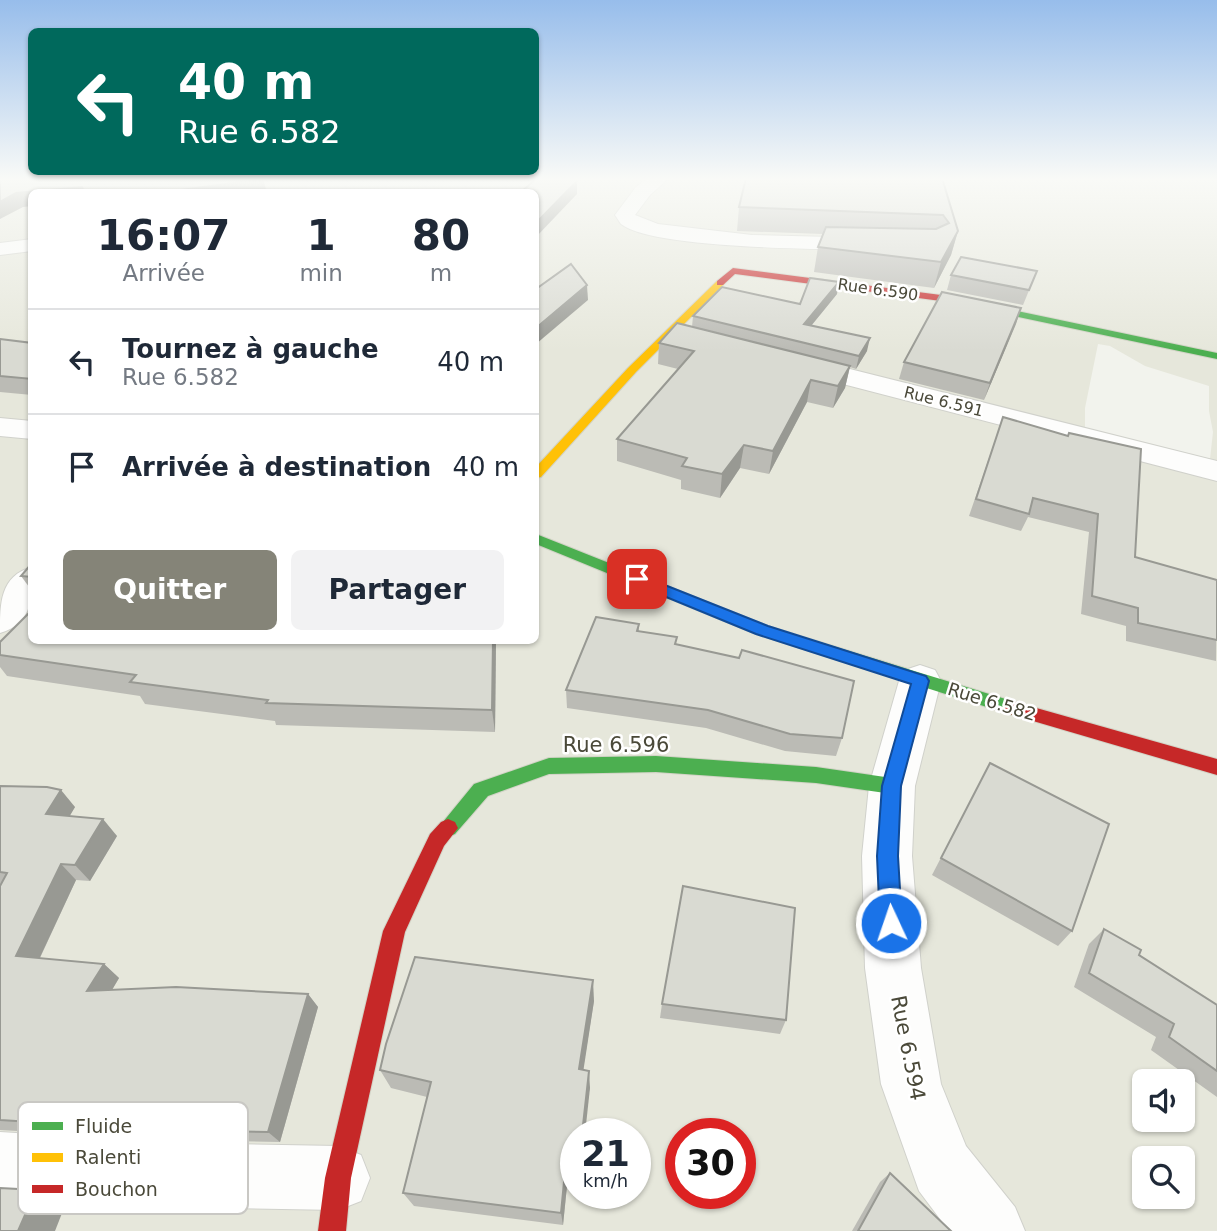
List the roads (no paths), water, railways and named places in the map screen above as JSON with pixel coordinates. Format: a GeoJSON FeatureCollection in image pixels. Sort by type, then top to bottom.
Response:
{"type":"FeatureCollection","features":[{"type":"Feature","properties":{"kind":"street"},"geometry":{"type":"LineString","coordinates":[[699,235],[752,242],[888,244]]}},
{"type":"Feature","properties":{"kind":"street"},"geometry":{"type":"LineString","coordinates":[[539,471],[589,414],[682,336],[696,304],[733,271],[752,242]]}},
{"type":"Feature","properties":{"kind":"street","name":"Rue 6.590"},"geometry":{"type":"LineString","coordinates":[[733,271],[952,300],[1217,356]]}},
{"type":"Feature","properties":{"kind":"street","name":"Rue 6.591"},"geometry":{"type":"LineString","coordinates":[[773,358],[1217,471]]}},
{"type":"Feature","properties":{"kind":"street"},"geometry":{"type":"LineString","coordinates":[[0,427],[28,430]]}},
{"type":"Feature","properties":{"kind":"street","name":"Rue 6.582"},"geometry":{"type":"LineString","coordinates":[[539,540],[762,630],[920,681],[1217,766]]}},
{"type":"Feature","properties":{"kind":"street"},"geometry":{"type":"LineString","coordinates":[[0,619],[28,584]]}},
{"type":"Feature","properties":{"kind":"street","name":"Rue 6.594"},"geometry":{"type":"LineString","coordinates":[[920,681],[892,786],[887,856],[893,968],[911,1084],[942,1168],[991,1231]]}},
{"type":"Feature","properties":{"kind":"street","name":"Rue 6.596"},"geometry":{"type":"LineString","coordinates":[[335,1204],[394,931],[437,840],[481,790],[550,766],[656,764],[816,775],[892,786]]}},
{"type":"Feature","properties":{"kind":"street"},"geometry":{"type":"LineString","coordinates":[[0,1164],[18,1165]]}},
{"type":"Feature","properties":{"kind":"street"},"geometry":{"type":"LineString","coordinates":[[248,1188],[335,1204]]}}]}
